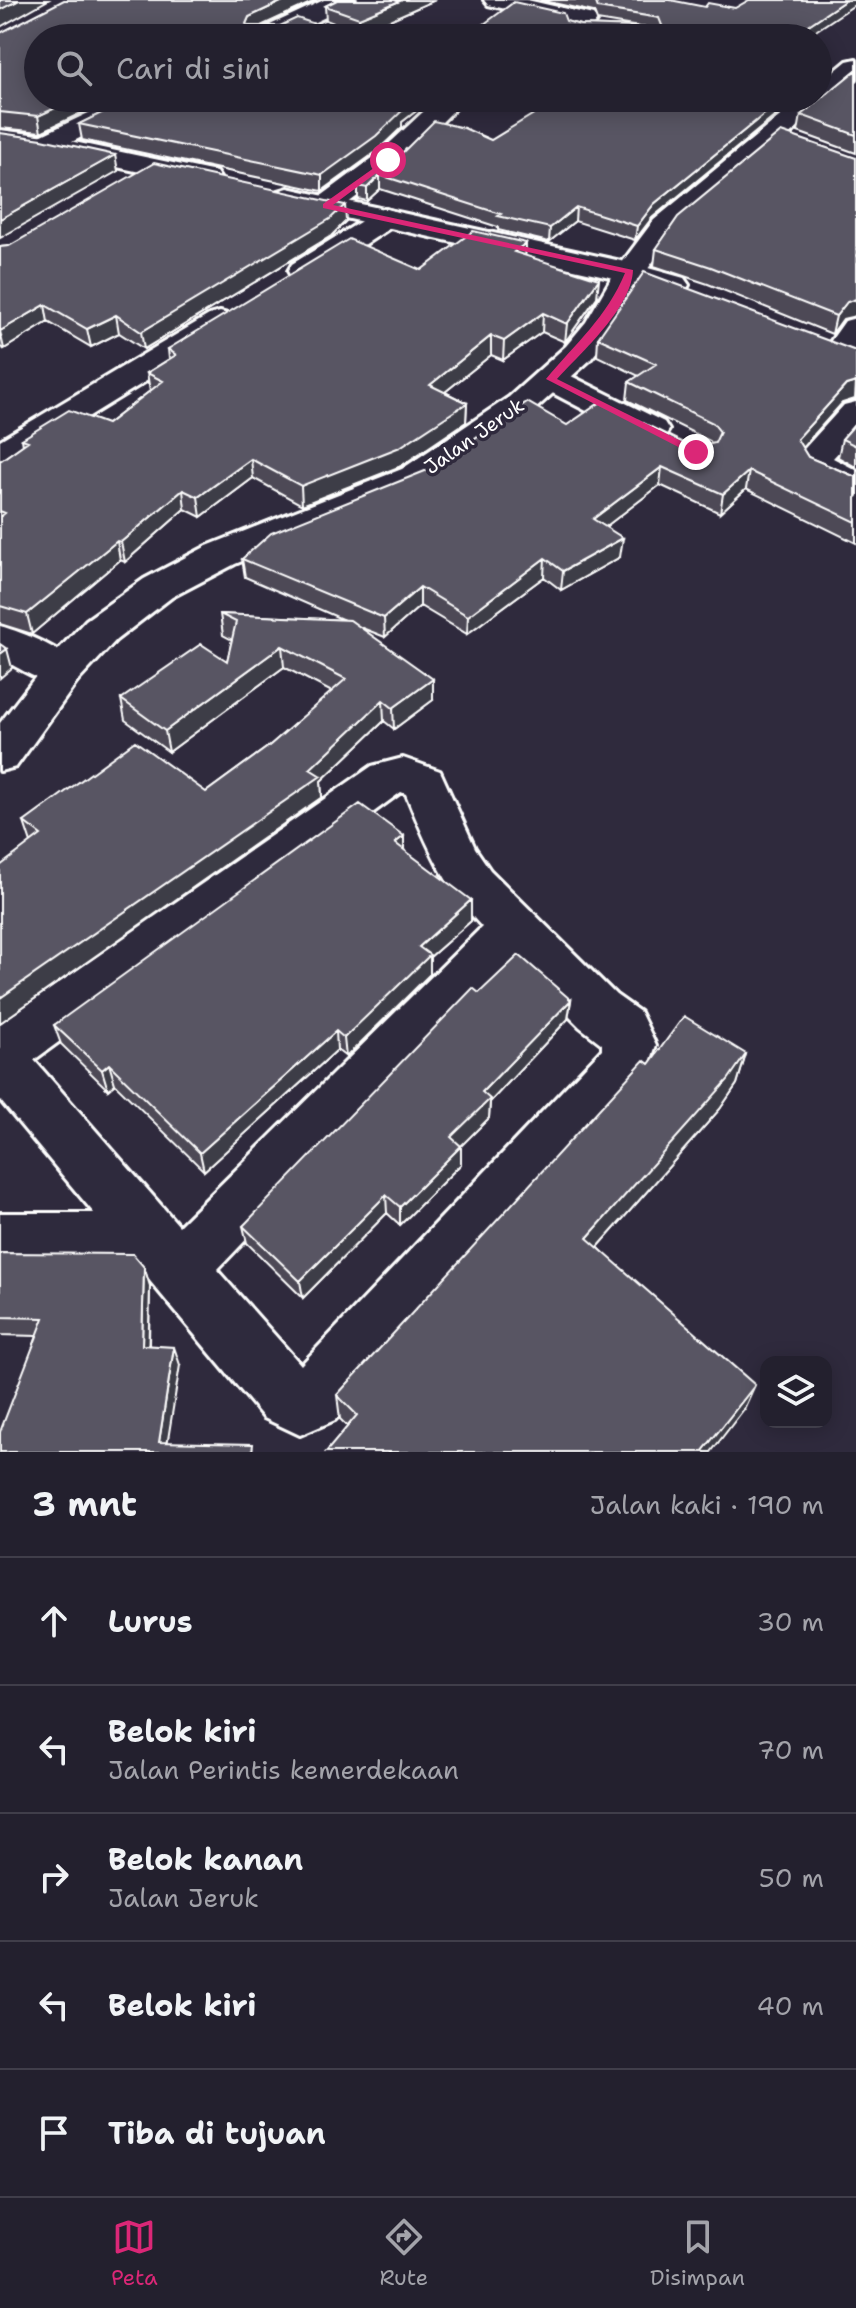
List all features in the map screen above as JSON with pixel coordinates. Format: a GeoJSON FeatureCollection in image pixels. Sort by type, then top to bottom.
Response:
{"type":"FeatureCollection","features":[{"type":"Feature","properties":{"kind":"street"},"geometry":{"type":"LineString","coordinates":[[289,24],[343,0]]}},
{"type":"Feature","properties":{"kind":"street"},"geometry":{"type":"LineString","coordinates":[[496,0],[586,24]]}},
{"type":"Feature","properties":{"kind":"street"},"geometry":{"type":"LineString","coordinates":[[295,21],[304,24]]}},
{"type":"Feature","properties":{"kind":"street"},"geometry":{"type":"LineString","coordinates":[[46,144],[111,112]]}},
{"type":"Feature","properties":{"kind":"street"},"geometry":{"type":"LineString","coordinates":[[326,206],[388,160],[438,112]]}},
{"type":"Feature","properties":{"kind":"street","name":"Jalan Jeruk"},"geometry":{"type":"LineString","coordinates":[[0,755],[62,672],[101,630],[158,588],[221,555],[415,477],[521,404],[551,379],[599,328],[630,272],[664,226],[698,195],[777,135],[801,112]]}},
{"type":"Feature","properties":{"kind":"street"},"geometry":{"type":"LineString","coordinates":[[777,135],[803,145]]}},
{"type":"Feature","properties":{"kind":"street"},"geometry":{"type":"LineString","coordinates":[[0,138],[46,144],[234,184]]}},
{"type":"Feature","properties":{"kind":"street"},"geometry":{"type":"LineString","coordinates":[[113,189],[151,167]]}},
{"type":"Feature","properties":{"kind":"street"},"geometry":{"type":"LineString","coordinates":[[265,191],[630,272],[696,294]]}},
{"type":"Feature","properties":{"kind":"street"},"geometry":{"type":"LineString","coordinates":[[283,284],[386,218]]}},
{"type":"Feature","properties":{"kind":"street"},"geometry":{"type":"LineString","coordinates":[[0,455],[247,306]]}},
{"type":"Feature","properties":{"kind":"street"},"geometry":{"type":"LineString","coordinates":[[551,379],[683,446]]}},
{"type":"Feature","properties":{"kind":"street"},"geometry":{"type":"LineString","coordinates":[[856,412],[814,458],[818,465],[856,484]]}},
{"type":"Feature","properties":{"kind":"street"},"geometry":{"type":"LineString","coordinates":[[0,640],[62,672]]}},
{"type":"Feature","properties":{"kind":"street"},"geometry":{"type":"LineString","coordinates":[[403,775],[424,783],[455,856],[473,884],[513,928],[598,1011],[621,1028],[629,1045],[626,1060],[313,1398],[300,1403],[286,1396],[6,1067],[5,1055],[10,1047],[388,778],[403,775]]}},
{"type":"Feature","properties":{"kind":"street"},"geometry":{"type":"LineString","coordinates":[[0,1241],[166,1255],[513,928]]}},
{"type":"Feature","properties":{"kind":"building"},"geometry":{"type":"Polygon","coordinates":[[[0,0],[19,0],[0,10],[0,0]]]}},
{"type":"Feature","properties":{"kind":"building"},"geometry":{"type":"Polygon","coordinates":[[[64,0],[285,0],[249,17],[246,24],[24,24],[24,112],[47,112],[38,116],[0,112],[0,33],[64,0]]]}},
{"type":"Feature","properties":{"kind":"building"},"geometry":{"type":"Polygon","coordinates":[[[337,0],[402,0],[359,18],[325,6],[337,0]]]}},
{"type":"Feature","properties":{"kind":"building"},"geometry":{"type":"Polygon","coordinates":[[[595,0],[670,0],[705,7],[708,3],[735,8],[749,0],[846,0],[810,24],[661,24],[659,18],[598,8],[595,0]]]}},
{"type":"Feature","properties":{"kind":"building"},"geometry":{"type":"Polygon","coordinates":[[[514,2],[563,13],[566,21],[576,24],[484,24],[514,2]]]}},
{"type":"Feature","properties":{"kind":"building"},"geometry":{"type":"Polygon","coordinates":[[[297,18],[315,24],[284,24],[297,18]]]}},
{"type":"Feature","properties":{"kind":"building"},"geometry":{"type":"Polygon","coordinates":[[[856,70],[856,135],[801,115],[805,112],[832,112],[832,90],[856,70]]]}},
{"type":"Feature","properties":{"kind":"building"},"geometry":{"type":"Polygon","coordinates":[[[103,112],[401,112],[376,136],[322,175],[79,124],[103,112]]]}},
{"type":"Feature","properties":{"kind":"building"},"geometry":{"type":"Polygon","coordinates":[[[537,112],[767,112],[654,204],[637,226],[576,207],[550,228],[498,216],[501,214],[380,175],[367,188],[358,186],[400,155],[434,121],[464,128],[491,140],[537,112]]]}},
{"type":"Feature","properties":{"kind":"building"},"geometry":{"type":"Polygon","coordinates":[[[781,132],[856,158],[856,299],[847,302],[836,316],[656,249],[678,217],[781,132]]]}},
{"type":"Feature","properties":{"kind":"building"},"geometry":{"type":"Polygon","coordinates":[[[0,133],[42,139],[115,155],[0,219],[0,133]]]}},
{"type":"Feature","properties":{"kind":"building"},"geometry":{"type":"Polygon","coordinates":[[[154,163],[345,205],[330,219],[141,332],[116,315],[87,329],[45,305],[0,331],[0,247],[9,246],[154,163]]]}},
{"type":"Feature","properties":{"kind":"building"},"geometry":{"type":"Polygon","coordinates":[[[473,231],[526,243],[514,252],[599,279],[567,324],[543,313],[504,341],[491,336],[430,385],[467,403],[400,447],[301,486],[251,459],[198,497],[183,490],[27,614],[0,606],[0,517],[5,513],[0,511],[0,461],[28,441],[22,439],[69,410],[107,424],[163,381],[147,373],[176,355],[168,349],[349,239],[421,270],[473,231]]]}},
{"type":"Feature","properties":{"kind":"building"},"geometry":{"type":"Polygon","coordinates":[[[644,272],[856,351],[856,382],[846,385],[797,439],[808,457],[856,477],[856,522],[749,471],[723,494],[662,467],[593,519],[623,538],[563,571],[545,558],[468,616],[420,587],[384,618],[242,559],[271,533],[430,469],[527,402],[567,425],[601,402],[685,444],[700,447],[715,443],[720,432],[713,423],[629,382],[656,364],[598,338],[644,272]]]}},
{"type":"Feature","properties":{"kind":"building"},"geometry":{"type":"Polygon","coordinates":[[[856,423],[856,446],[842,439],[856,423]]]}},
{"type":"Feature","properties":{"kind":"building"},"geometry":{"type":"Polygon","coordinates":[[[220,614],[350,620],[433,679],[393,708],[383,700],[310,769],[321,776],[0,998],[0,866],[41,835],[24,822],[135,741],[206,792],[269,746],[346,679],[282,646],[165,731],[121,699],[201,644],[227,661],[236,622],[220,614]]]}},
{"type":"Feature","properties":{"kind":"building"},"geometry":{"type":"Polygon","coordinates":[[[360,804],[404,836],[395,843],[471,900],[419,947],[430,955],[344,1038],[336,1031],[200,1153],[109,1064],[102,1070],[54,1025],[360,804]]]}},
{"type":"Feature","properties":{"kind":"building"},"geometry":{"type":"Polygon","coordinates":[[[519,955],[571,1000],[482,1092],[490,1099],[451,1137],[461,1146],[400,1207],[386,1195],[300,1281],[243,1226],[473,988],[479,993],[519,955]]]}},
{"type":"Feature","properties":{"kind":"building"},"geometry":{"type":"Polygon","coordinates":[[[684,1016],[746,1054],[728,1080],[587,1238],[755,1385],[702,1452],[326,1452],[357,1415],[337,1395],[644,1060],[649,1064],[684,1016]]]}},
{"type":"Feature","properties":{"kind":"building"},"geometry":{"type":"Polygon","coordinates":[[[0,1253],[133,1254],[144,1267],[142,1345],[174,1347],[159,1442],[253,1444],[252,1452],[0,1452],[0,1432],[44,1318],[0,1317],[0,1253]]]}},
{"type":"Feature","properties":{"kind":"route"},"geometry":{"type":"LineString","coordinates":[[388,160],[326,206],[630,272],[599,328],[551,379],[696,452]]}}]}
